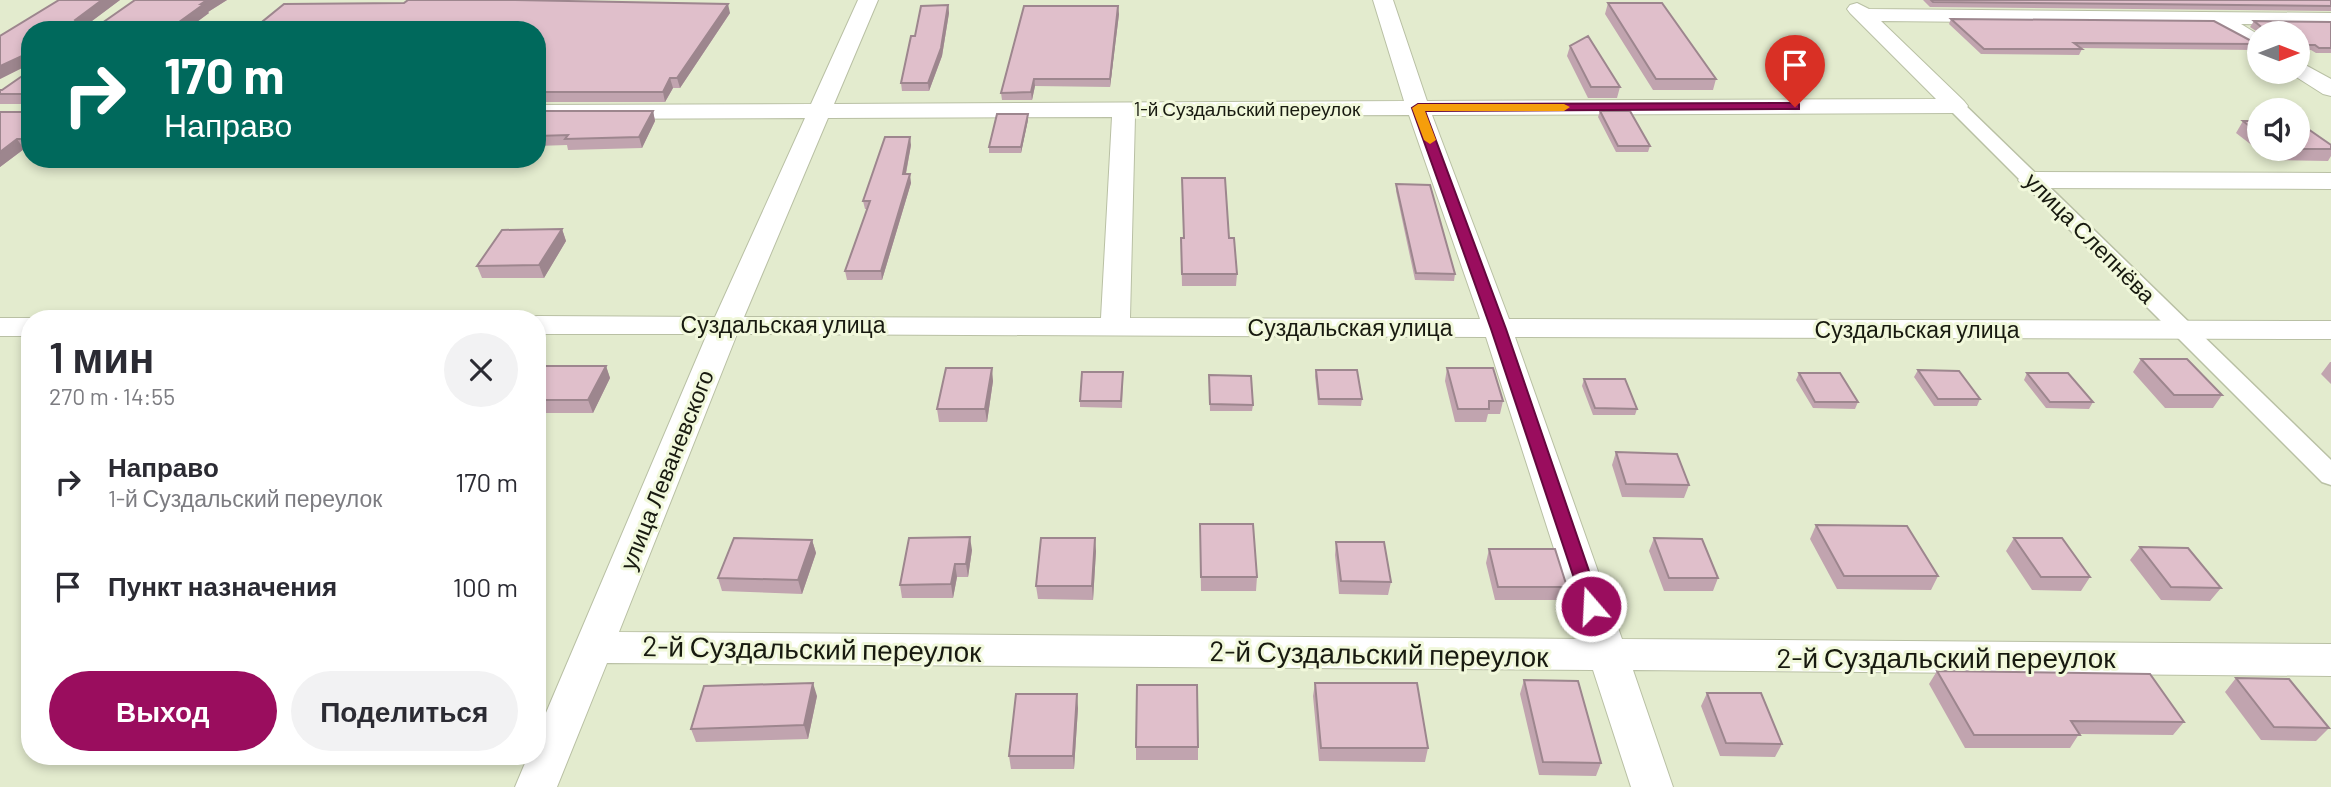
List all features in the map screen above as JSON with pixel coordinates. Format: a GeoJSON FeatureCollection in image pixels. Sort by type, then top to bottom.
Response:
{"type":"FeatureCollection","features":[{"type":"Feature","properties":{"kind":"street","name":"улица Леваневского"},"geometry":{"type":"LineString","coordinates":[[546,763],[726,325],[868,0]]}},
{"type":"Feature","properties":{"kind":"street"},"geometry":{"type":"LineString","coordinates":[[1384,0],[1418,108],[1498,329],[1652,787]]}},
{"type":"Feature","properties":{"kind":"street"},"geometry":{"type":"LineString","coordinates":[[1856,8],[2331,19]]}},
{"type":"Feature","properties":{"kind":"street","name":"улица Слепнёва"},"geometry":{"type":"LineString","coordinates":[[1856,8],[2331,476]]}},
{"type":"Feature","properties":{"kind":"street"},"geometry":{"type":"LineString","coordinates":[[2217,18],[2247,37]]}},
{"type":"Feature","properties":{"kind":"street"},"geometry":{"type":"LineString","coordinates":[[2310,76],[2331,89]]}},
{"type":"Feature","properties":{"kind":"street","name":"1-й Суздальский переулок"},"geometry":{"type":"LineString","coordinates":[[546,112],[1956,106]]}},
{"type":"Feature","properties":{"kind":"street"},"geometry":{"type":"LineString","coordinates":[[1115,327],[1124,110]]}},
{"type":"Feature","properties":{"kind":"street"},"geometry":{"type":"LineString","coordinates":[[2031,180],[2331,181]]}},
{"type":"Feature","properties":{"kind":"street","name":"Суздальская улица"},"geometry":{"type":"LineString","coordinates":[[546,325],[2331,330]]}},
{"type":"Feature","properties":{"kind":"street"},"geometry":{"type":"LineString","coordinates":[[0,327],[21,327]]}},
{"type":"Feature","properties":{"kind":"street","name":"2-й Суздальский переулок"},"geometry":{"type":"LineString","coordinates":[[595,647],[2331,660]]}},
{"type":"Feature","properties":{"kind":"street","name":"улица Леваневского"},"geometry":{"type":"LineString","coordinates":[[536,787],[545,765]]}},
{"type":"Feature","properties":{"kind":"building"},"geometry":{"type":"Polygon","coordinates":[[[59,0],[102,0],[76,21],[25,21],[59,0]]]}},
{"type":"Feature","properties":{"kind":"building"},"geometry":{"type":"Polygon","coordinates":[[[135,0],[207,0],[201,4],[204,4],[180,21],[105,21],[135,0]]]}},
{"type":"Feature","properties":{"kind":"building"},"geometry":{"type":"Polygon","coordinates":[[[408,0],[515,0],[728,4],[677,78],[670,78],[663,92],[546,92],[546,21],[263,21],[284,4],[404,3],[408,0]]]}},
{"type":"Feature","properties":{"kind":"building"},"geometry":{"type":"Polygon","coordinates":[[[1931,0],[2331,0],[2331,6],[1933,2],[1931,0]]]}},
{"type":"Feature","properties":{"kind":"building"},"geometry":{"type":"Polygon","coordinates":[[[1608,3],[1662,3],[1716,79],[1656,79],[1608,3]]]}},
{"type":"Feature","properties":{"kind":"building"},"geometry":{"type":"Polygon","coordinates":[[[948,5],[941,48],[928,83],[901,83],[911,36],[915,36],[921,6],[948,5]]]}},
{"type":"Feature","properties":{"kind":"building"},"geometry":{"type":"Polygon","coordinates":[[[1024,6],[1118,6],[1110,79],[1034,79],[1031,92],[1001,93],[1024,6]]]}},
{"type":"Feature","properties":{"kind":"building"},"geometry":{"type":"Polygon","coordinates":[[[1951,19],[2214,21],[2247,39],[2247,44],[2074,43],[2082,49],[1984,49],[1951,19]]]}},
{"type":"Feature","properties":{"kind":"building"},"geometry":{"type":"Polygon","coordinates":[[[2310,22],[2331,22],[2331,48],[2319,48],[2310,45],[2310,22]]]}},
{"type":"Feature","properties":{"kind":"building"},"geometry":{"type":"Polygon","coordinates":[[[21,23],[21,56],[0,66],[0,36],[21,23]]]}},
{"type":"Feature","properties":{"kind":"building"},"geometry":{"type":"Polygon","coordinates":[[[1588,36],[1620,87],[1591,87],[1570,46],[1588,36]]]}},
{"type":"Feature","properties":{"kind":"building"},"geometry":{"type":"Polygon","coordinates":[[[21,77],[21,94],[0,94],[21,77]]]}},
{"type":"Feature","properties":{"kind":"building"},"geometry":{"type":"Polygon","coordinates":[[[546,111],[653,111],[639,137],[565,139],[568,135],[546,136],[546,111]]]}},
{"type":"Feature","properties":{"kind":"building"},"geometry":{"type":"Polygon","coordinates":[[[1600,111],[1630,111],[1650,146],[1618,146],[1600,111]]]}},
{"type":"Feature","properties":{"kind":"building"},"geometry":{"type":"Polygon","coordinates":[[[0,112],[21,112],[21,139],[17,139],[0,152],[0,112]]]}},
{"type":"Feature","properties":{"kind":"building"},"geometry":{"type":"Polygon","coordinates":[[[997,114],[1028,114],[1021,147],[989,147],[997,114]]]}},
{"type":"Feature","properties":{"kind":"building"},"geometry":{"type":"Polygon","coordinates":[[[2310,130],[2331,145],[2331,149],[2310,149],[2310,130]]]}},
{"type":"Feature","properties":{"kind":"building"},"geometry":{"type":"Polygon","coordinates":[[[885,137],[910,137],[903,174],[910,174],[881,271],[845,271],[870,201],[863,201],[885,137]]]}},
{"type":"Feature","properties":{"kind":"building"},"geometry":{"type":"Polygon","coordinates":[[[1182,178],[1225,178],[1229,238],[1234,238],[1237,274],[1182,274],[1182,178]]]}},
{"type":"Feature","properties":{"kind":"building"},"geometry":{"type":"Polygon","coordinates":[[[1396,184],[1430,185],[1455,274],[1416,273],[1396,184]]]}},
{"type":"Feature","properties":{"kind":"building"},"geometry":{"type":"Polygon","coordinates":[[[562,229],[539,265],[477,266],[502,230],[562,229]]]}},
{"type":"Feature","properties":{"kind":"building"},"geometry":{"type":"Polygon","coordinates":[[[2141,359],[2187,359],[2222,395],[2174,395],[2141,359]]]}},
{"type":"Feature","properties":{"kind":"building"},"geometry":{"type":"Polygon","coordinates":[[[546,366],[606,366],[588,400],[546,400],[546,366]]]}},
{"type":"Feature","properties":{"kind":"building"},"geometry":{"type":"Polygon","coordinates":[[[946,368],[992,368],[985,409],[937,409],[946,368]]]}},
{"type":"Feature","properties":{"kind":"building"},"geometry":{"type":"Polygon","coordinates":[[[1447,368],[1493,368],[1503,401],[1489,401],[1489,409],[1458,409],[1447,368]]]}},
{"type":"Feature","properties":{"kind":"building"},"geometry":{"type":"Polygon","coordinates":[[[1316,370],[1357,370],[1362,399],[1319,399],[1316,370]]]}},
{"type":"Feature","properties":{"kind":"building"},"geometry":{"type":"Polygon","coordinates":[[[1918,370],[1959,371],[1980,399],[1938,399],[1918,370]]]}},
{"type":"Feature","properties":{"kind":"building"},"geometry":{"type":"Polygon","coordinates":[[[1082,372],[1123,372],[1121,401],[1080,401],[1082,372]]]}},
{"type":"Feature","properties":{"kind":"building"},"geometry":{"type":"Polygon","coordinates":[[[1799,373],[1840,373],[1858,402],[1815,402],[1799,373]]]}},
{"type":"Feature","properties":{"kind":"building"},"geometry":{"type":"Polygon","coordinates":[[[2027,373],[2068,373],[2093,402],[2050,402],[2027,373]]]}},
{"type":"Feature","properties":{"kind":"building"},"geometry":{"type":"Polygon","coordinates":[[[1209,375],[1251,376],[1253,405],[1210,404],[1209,375]]]}},
{"type":"Feature","properties":{"kind":"building"},"geometry":{"type":"Polygon","coordinates":[[[1584,379],[1625,379],[1637,409],[1595,408],[1584,379]]]}},
{"type":"Feature","properties":{"kind":"building"},"geometry":{"type":"Polygon","coordinates":[[[1616,452],[1677,454],[1689,485],[1626,484],[1616,452]]]}},
{"type":"Feature","properties":{"kind":"building"},"geometry":{"type":"Polygon","coordinates":[[[1200,524],[1253,524],[1257,577],[1201,577],[1200,524]]]}},
{"type":"Feature","properties":{"kind":"building"},"geometry":{"type":"Polygon","coordinates":[[[1816,525],[1907,526],[1938,576],[1844,576],[1816,525]]]}},
{"type":"Feature","properties":{"kind":"building"},"geometry":{"type":"Polygon","coordinates":[[[970,537],[966,564],[955,564],[951,584],[900,585],[909,538],[970,537]]]}},
{"type":"Feature","properties":{"kind":"building"},"geometry":{"type":"Polygon","coordinates":[[[734,538],[812,540],[798,580],[718,578],[734,538]]]}},
{"type":"Feature","properties":{"kind":"building"},"geometry":{"type":"Polygon","coordinates":[[[1041,538],[1095,538],[1092,586],[1036,586],[1041,538]]]}},
{"type":"Feature","properties":{"kind":"building"},"geometry":{"type":"Polygon","coordinates":[[[1654,538],[1702,539],[1718,578],[1669,578],[1654,538]]]}},
{"type":"Feature","properties":{"kind":"building"},"geometry":{"type":"Polygon","coordinates":[[[2014,538],[2062,538],[2090,577],[2041,577],[2014,538]]]}},
{"type":"Feature","properties":{"kind":"building"},"geometry":{"type":"Polygon","coordinates":[[[1336,542],[1384,542],[1391,582],[1341,581],[1336,542]]]}},
{"type":"Feature","properties":{"kind":"building"},"geometry":{"type":"Polygon","coordinates":[[[2140,547],[2188,548],[2221,588],[2171,587],[2140,547]]]}},
{"type":"Feature","properties":{"kind":"building"},"geometry":{"type":"Polygon","coordinates":[[[1489,549],[1555,549],[1567,587],[1498,587],[1489,549]]]}},
{"type":"Feature","properties":{"kind":"building"},"geometry":{"type":"Polygon","coordinates":[[[1937,671],[2150,674],[2184,722],[2071,721],[2080,735],[1974,735],[1937,671]]]}},
{"type":"Feature","properties":{"kind":"building"},"geometry":{"type":"Polygon","coordinates":[[[2236,678],[2289,679],[2329,728],[2274,727],[2236,678]]]}},
{"type":"Feature","properties":{"kind":"building"},"geometry":{"type":"Polygon","coordinates":[[[1524,680],[1578,681],[1601,763],[1543,762],[1524,680]]]}},
{"type":"Feature","properties":{"kind":"building"},"geometry":{"type":"Polygon","coordinates":[[[813,683],[804,725],[691,729],[704,686],[813,683]]]}},
{"type":"Feature","properties":{"kind":"building"},"geometry":{"type":"Polygon","coordinates":[[[1315,683],[1417,683],[1428,748],[1321,748],[1315,683]]]}},
{"type":"Feature","properties":{"kind":"building"},"geometry":{"type":"Polygon","coordinates":[[[1137,685],[1197,685],[1198,747],[1136,747],[1137,685]]]}},
{"type":"Feature","properties":{"kind":"building"},"geometry":{"type":"Polygon","coordinates":[[[1707,693],[1761,693],[1782,744],[1726,743],[1707,693]]]}},
{"type":"Feature","properties":{"kind":"building"},"geometry":{"type":"Polygon","coordinates":[[[1016,694],[1077,694],[1073,756],[1009,756],[1016,694]]]}},
{"type":"Feature","properties":{"kind":"slow traffic"},"geometry":{"type":"LineString","coordinates":[[1430,140],[1418,108],[1564,107]]}},
{"type":"Feature","properties":{"kind":"route"},"geometry":{"type":"LineString","coordinates":[[1591,606],[1498,329],[1418,108],[1795,107]]}}]}
